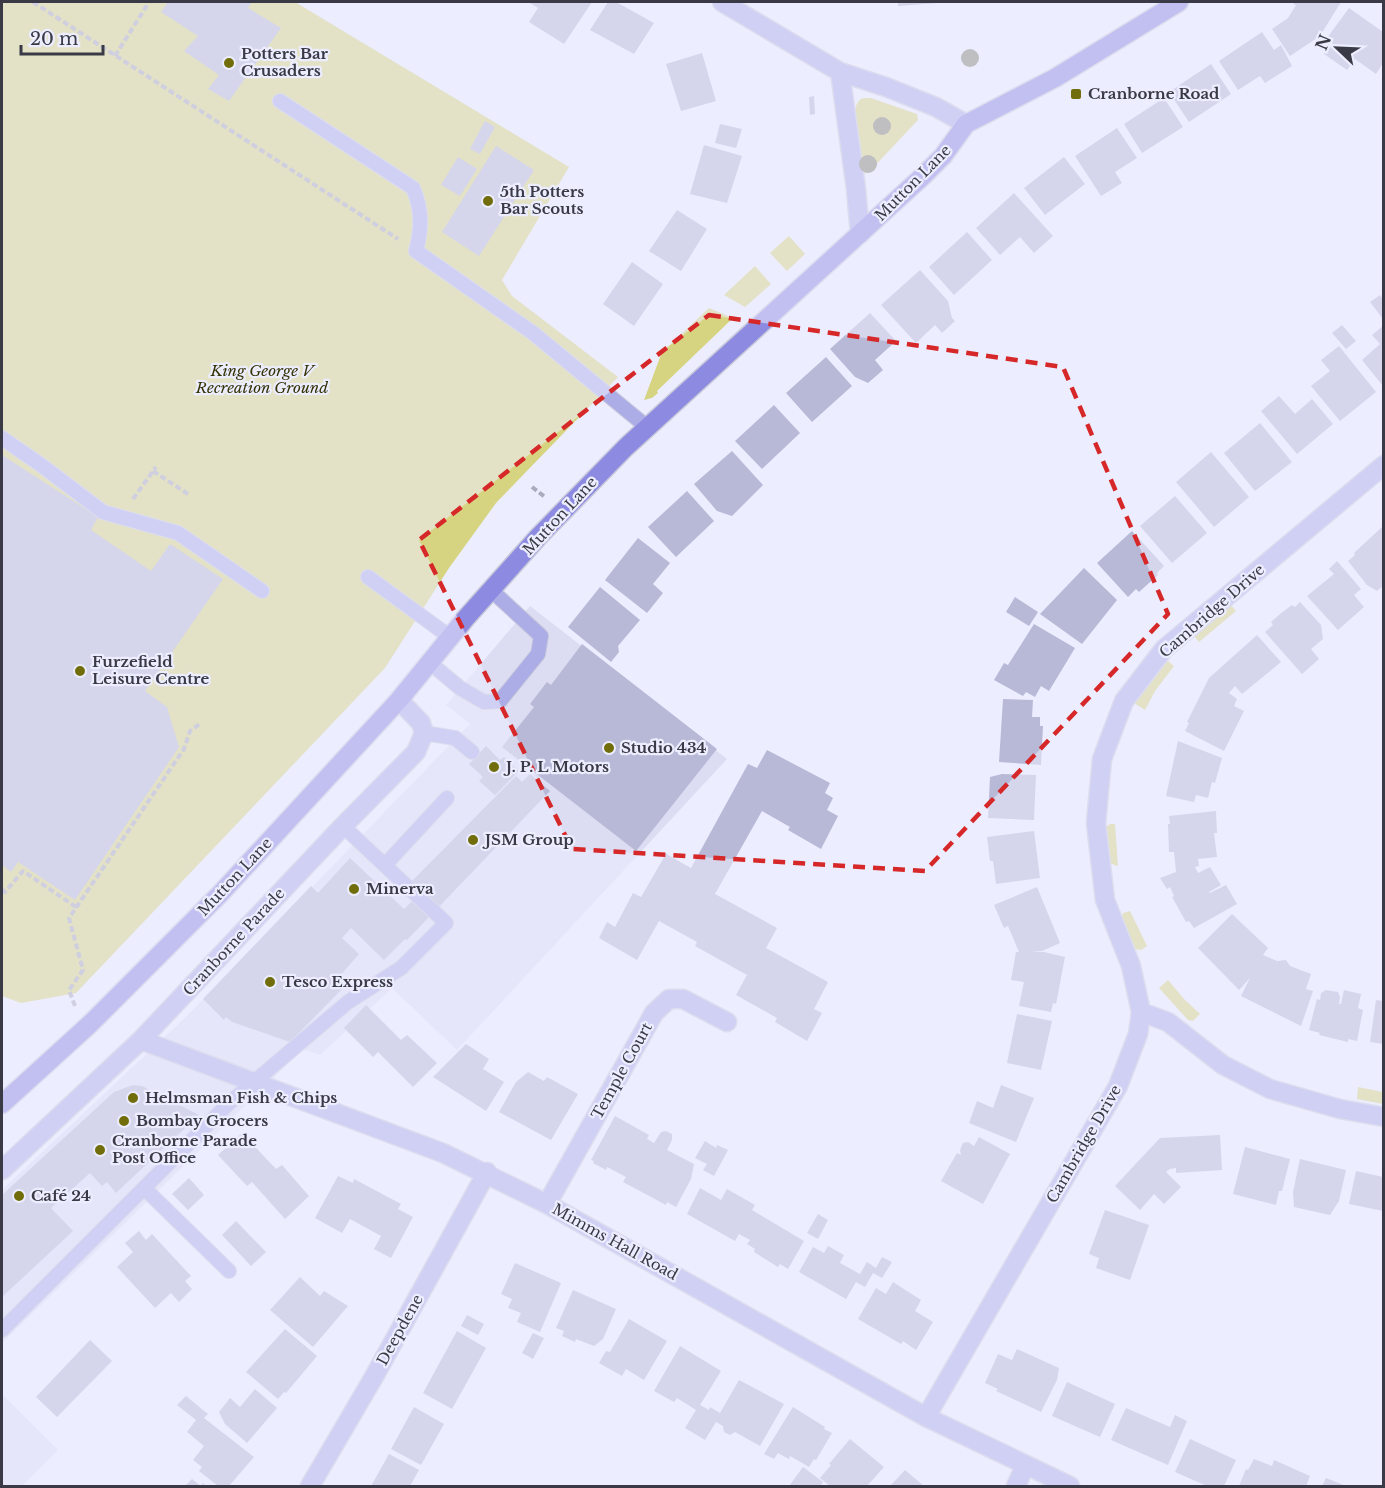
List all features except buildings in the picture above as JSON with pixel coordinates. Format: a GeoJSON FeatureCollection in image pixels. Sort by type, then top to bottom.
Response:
{"type":"FeatureCollection","features":[{"type":"Feature","properties":{"kind":"main road","name":"Mutton Lane"},"geometry":{"type":"LineString","coordinates":[[2,1104],[90,1024],[220,894],[399,700],[450,637],[563,511],[647,427],[943,156],[966,124],[1055,78],[1179,2]]}},
{"type":"Feature","properties":{"kind":"street"},"geometry":{"type":"LineString","coordinates":[[722,2],[840,72],[936,107],[966,124]]}},
{"type":"Feature","properties":{"kind":"street"},"geometry":{"type":"LineString","coordinates":[[840,72],[860,234]]}},
{"type":"Feature","properties":{"kind":"street","name":"Cambridge Drive"},"geometry":{"type":"LineString","coordinates":[[926,1417],[1118,1086],[1138,1034],[1141,1012],[1131,966],[1105,900],[1096,827],[1102,759],[1125,701],[1164,649],[1383,465]]}},
{"type":"Feature","properties":{"kind":"street"},"geometry":{"type":"LineString","coordinates":[[399,700],[421,723],[424,734]]}},
{"type":"Feature","properties":{"kind":"street","name":"Cranborne Parade"},"geometry":{"type":"LineString","coordinates":[[2,1170],[141,1040],[416,752],[424,734]]}},
{"type":"Feature","properties":{"kind":"street","name":"Temple Court"},"geometry":{"type":"LineString","coordinates":[[548,1204],[654,1013],[669,999],[683,999],[727,1022]]}},
{"type":"Feature","properties":{"kind":"street"},"geometry":{"type":"LineString","coordinates":[[1141,1012],[1168,1022],[1223,1065],[1270,1089],[1340,1109],[1383,1117]]}},
{"type":"Feature","properties":{"kind":"street","name":"Mimms Hall Road"},"geometry":{"type":"LineString","coordinates":[[141,1040],[434,1149],[486,1172],[548,1204],[926,1417],[1070,1486]]}},
{"type":"Feature","properties":{"kind":"street","name":"Deepdene"},"geometry":{"type":"LineString","coordinates":[[310,1486],[375,1376],[486,1172]]}},
{"type":"Feature","properties":{"kind":"street"},"geometry":{"type":"LineString","coordinates":[[1016,1486],[1025,1466]]}},
{"type":"Feature","properties":{"kind":"lane"},"geometry":{"type":"LineString","coordinates":[[280,101],[413,188],[420,203],[421,230],[416,251],[533,333],[647,427]]}},
{"type":"Feature","properties":{"kind":"lane"},"geometry":{"type":"LineString","coordinates":[[2,438],[103,512],[178,533],[262,591]]}},
{"type":"Feature","properties":{"kind":"lane"},"geometry":{"type":"LineString","coordinates":[[368,577],[450,637]]}},
{"type":"Feature","properties":{"kind":"lane"},"geometry":{"type":"LineString","coordinates":[[429,662],[460,688],[484,702],[500,701],[538,654],[541,636],[491,590]]}},
{"type":"Feature","properties":{"kind":"lane"},"geometry":{"type":"LineString","coordinates":[[424,734],[455,738],[472,752]]}},
{"type":"Feature","properties":{"kind":"lane"},"geometry":{"type":"LineString","coordinates":[[386,865],[447,798]]}},
{"type":"Feature","properties":{"kind":"lane"},"geometry":{"type":"LineString","coordinates":[[2,1330],[228,1104],[348,1002],[401,968],[446,923],[343,826]]}},
{"type":"Feature","properties":{"kind":"lane"},"geometry":{"type":"LineString","coordinates":[[144,1188],[228,1271]]}},
{"type":"Feature","properties":{"kind":"path"},"geometry":{"type":"LineString","coordinates":[[33,2],[416,251]]}},
{"type":"Feature","properties":{"kind":"path"},"geometry":{"type":"LineString","coordinates":[[115,56],[149,2]]}},
{"type":"Feature","properties":{"kind":"path"},"geometry":{"type":"LineString","coordinates":[[120,516],[155,469],[188,494]]}},
{"type":"Feature","properties":{"kind":"path"},"geometry":{"type":"LineString","coordinates":[[532,487],[550,501]]}},
{"type":"Feature","properties":{"kind":"path"},"geometry":{"type":"LineString","coordinates":[[76,1009],[69,990],[83,970],[69,918],[184,749],[190,731],[201,723]]}},
{"type":"Feature","properties":{"kind":"path"},"geometry":{"type":"LineString","coordinates":[[2,889],[6,892],[23,871],[76,907]]}},
{"type":"Feature","properties":{"kind":"highlighted area"},"geometry":{"type":"Polygon","coordinates":[[[709,315],[1063,367],[1168,614],[925,871],[572,849],[419,540],[709,315]]]}},
{"type":"Feature","properties":{"kind":"shaded area"},"geometry":{"type":"Polygon","coordinates":[[[530,606],[727,759],[457,1050],[392,988],[320,1055],[303,1049],[2,1343],[2,1190],[189,1014],[470,724],[446,705],[530,606]]]}},
{"type":"Feature","properties":{"kind":"shaded area"},"geometry":{"type":"Polygon","coordinates":[[[2,1394],[58,1450],[22,1486],[2,1486],[2,1394]]]}},
{"type":"Feature","properties":{"kind":"green space","name":"King George V Recreation Ground"},"geometry":{"type":"Polygon","coordinates":[[[2,2],[295,2],[569,167],[502,280],[512,296],[618,377],[496,503],[449,568],[385,668],[76,993],[21,1003],[2,996],[2,2]]]}},
{"type":"Feature","properties":{"kind":"green space"},"geometry":{"type":"Polygon","coordinates":[[[871,98],[917,114],[918,120],[869,172],[861,174],[854,113],[861,99],[871,98]]]}},
{"type":"Feature","properties":{"kind":"green space"},"geometry":{"type":"Polygon","coordinates":[[[789,236],[805,254],[787,271],[770,253],[789,236]]]}},
{"type":"Feature","properties":{"kind":"green space"},"geometry":{"type":"Polygon","coordinates":[[[755,266],[771,284],[745,307],[724,295],[755,266]]]}},
{"type":"Feature","properties":{"kind":"green space"},"geometry":{"type":"Polygon","coordinates":[[[709,308],[733,318],[657,391],[658,393],[644,400],[662,352],[709,308]]]}},
{"type":"Feature","properties":{"kind":"green space"},"geometry":{"type":"Polygon","coordinates":[[[1231,605],[1236,611],[1199,642],[1194,636],[1194,631],[1231,605]]]}},
{"type":"Feature","properties":{"kind":"green space"},"geometry":{"type":"Polygon","coordinates":[[[1168,661],[1174,666],[1155,691],[1145,710],[1134,703],[1140,691],[1163,662],[1168,661]]]}},
{"type":"Feature","properties":{"kind":"green space"},"geometry":{"type":"Polygon","coordinates":[[[1110,824],[1115,824],[1118,866],[1109,863],[1105,828],[1110,824]]]}},
{"type":"Feature","properties":{"kind":"green space"},"geometry":{"type":"Polygon","coordinates":[[[1130,911],[1147,946],[1141,950],[1133,949],[1121,919],[1123,913],[1130,911]]]}},
{"type":"Feature","properties":{"kind":"green space"},"geometry":{"type":"Polygon","coordinates":[[[1168,980],[1200,1014],[1193,1021],[1188,1020],[1159,988],[1168,980]]]}},
{"type":"Feature","properties":{"kind":"green space"},"geometry":{"type":"Polygon","coordinates":[[[1358,1087],[1383,1092],[1383,1104],[1357,1099],[1358,1087]]]}},
{"type":"Feature","properties":{"kind":"place","name":"Potters Bar Crusaders"},"geometry":{"type":"Point","coordinates":[229,63]}},
{"type":"Feature","properties":{"kind":"place","name":"Cranborne Road"},"geometry":{"type":"Point","coordinates":[1076,94]}},
{"type":"Feature","properties":{"kind":"place","name":"5th Potters Bar Scouts"},"geometry":{"type":"Point","coordinates":[488,201]}},
{"type":"Feature","properties":{"kind":"place","name":"Furzefield Leisure Centre"},"geometry":{"type":"Point","coordinates":[80,671]}},
{"type":"Feature","properties":{"kind":"place","name":"Studio 434"},"geometry":{"type":"Point","coordinates":[609,748]}},
{"type":"Feature","properties":{"kind":"place","name":"J. P. L Motors"},"geometry":{"type":"Point","coordinates":[494,767]}},
{"type":"Feature","properties":{"kind":"place","name":"JSM Group"},"geometry":{"type":"Point","coordinates":[473,840]}},
{"type":"Feature","properties":{"kind":"place","name":"Minerva"},"geometry":{"type":"Point","coordinates":[354,889]}},
{"type":"Feature","properties":{"kind":"place","name":"Tesco Express"},"geometry":{"type":"Point","coordinates":[270,982]}},
{"type":"Feature","properties":{"kind":"place","name":"Helmsman Fish & Chips"},"geometry":{"type":"Point","coordinates":[133,1098]}},
{"type":"Feature","properties":{"kind":"place","name":"Bombay Grocers"},"geometry":{"type":"Point","coordinates":[124,1121]}},
{"type":"Feature","properties":{"kind":"place","name":"Cranborne Parade Post Office"},"geometry":{"type":"Point","coordinates":[100,1150]}},
{"type":"Feature","properties":{"kind":"place","name":"Café 24"},"geometry":{"type":"Point","coordinates":[19,1196]}}]}
